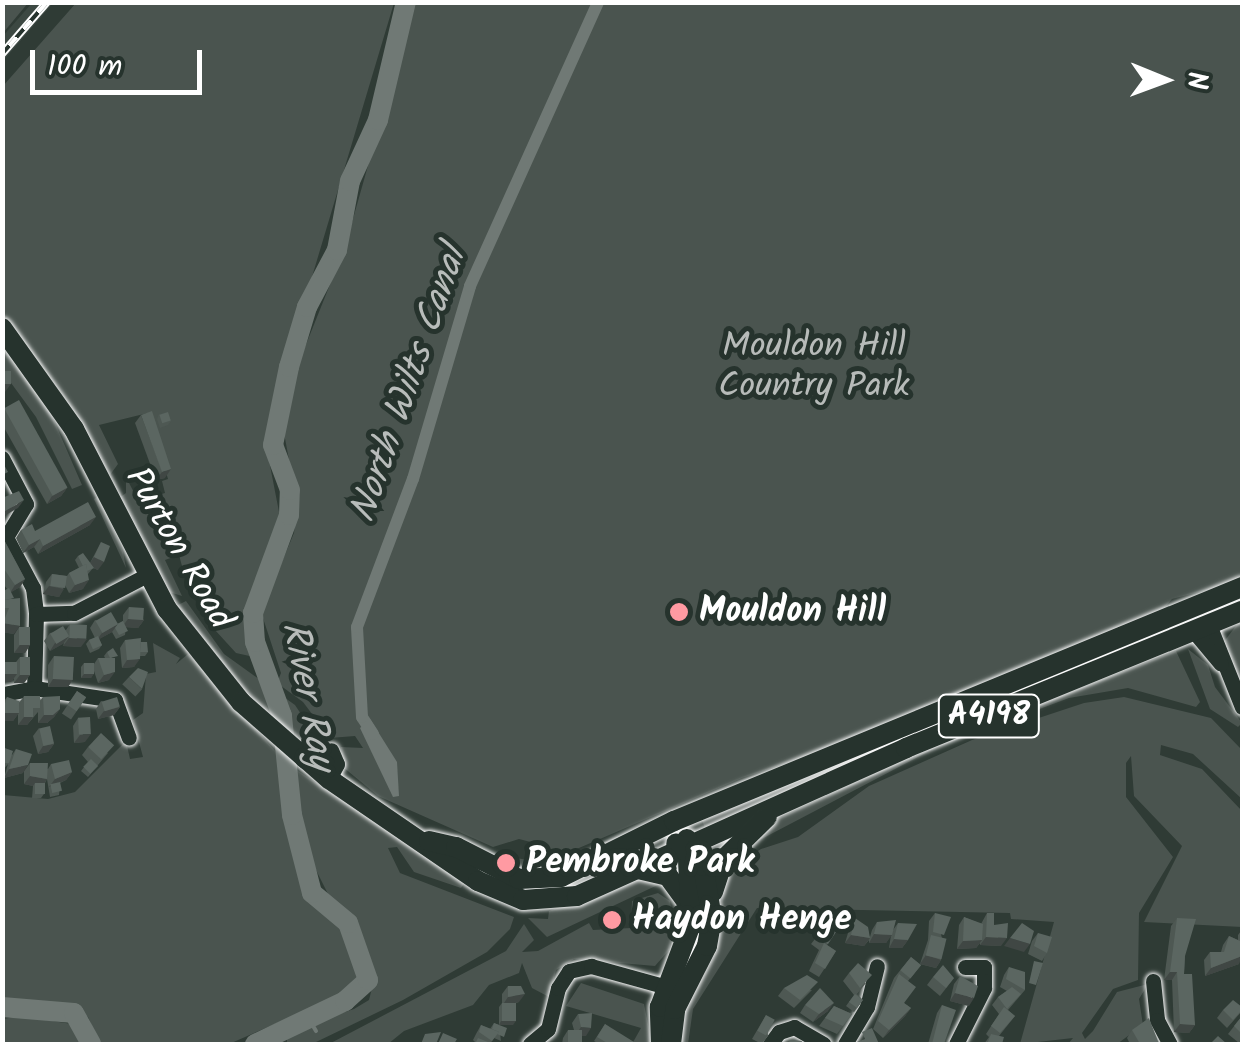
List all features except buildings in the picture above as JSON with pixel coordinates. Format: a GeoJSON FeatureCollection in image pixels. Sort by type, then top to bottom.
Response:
{"type":"FeatureCollection","features":[{"type":"Feature","properties":{"kind":"main road","name":"Purton Road"},"geometry":{"type":"LineString","coordinates":[[2,328],[62,408],[147,575],[197,650],[302,758],[429,841],[472,877],[523,900],[577,896],[686,847]]}},
{"type":"Feature","properties":{"kind":"main road","name":"A4198"},"geometry":{"type":"LineString","coordinates":[[686,847],[1197,618],[1242,587]]}},
{"type":"Feature","properties":{"kind":"main road"},"geometry":{"type":"LineString","coordinates":[[1197,618],[1242,602]]}},
{"type":"Feature","properties":{"kind":"main road","name":"A4198"},"geometry":{"type":"LineString","coordinates":[[703,809],[1096,648],[1197,618],[1242,611]]}},
{"type":"Feature","properties":{"kind":"main road"},"geometry":{"type":"LineString","coordinates":[[661,1044],[658,1022],[675,989],[706,946],[712,898],[724,859],[784,802]]}},
{"type":"Feature","properties":{"kind":"main road","name":"Purton Road"},"geometry":{"type":"LineString","coordinates":[[589,866],[606,851],[703,809]]}},
{"type":"Feature","properties":{"kind":"main road"},"geometry":{"type":"LineString","coordinates":[[671,1044],[675,989],[692,910],[686,847],[689,828],[703,809]]}},
{"type":"Feature","properties":{"kind":"main road","name":"Purton Road"},"geometry":{"type":"LineString","coordinates":[[429,841],[456,846],[519,879],[549,880],[660,842],[686,847]]}},
{"type":"Feature","properties":{"kind":"main road"},"geometry":{"type":"LineString","coordinates":[[686,847],[704,866],[712,898]]}},
{"type":"Feature","properties":{"kind":"main road"},"geometry":{"type":"LineString","coordinates":[[638,869],[668,876],[692,910]]}},
{"type":"Feature","properties":{"kind":"street"},"geometry":{"type":"LineString","coordinates":[[2,458],[27,507],[4,535],[32,588],[36,614],[34,688]]}},
{"type":"Feature","properties":{"kind":"street"},"geometry":{"type":"LineString","coordinates":[[36,614],[74,613],[147,575]]}},
{"type":"Feature","properties":{"kind":"street"},"geometry":{"type":"LineString","coordinates":[[1197,618],[1242,707]]}},
{"type":"Feature","properties":{"kind":"street"},"geometry":{"type":"LineString","coordinates":[[2,694],[34,688],[52,695],[108,696],[128,709],[129,738]]}},
{"type":"Feature","properties":{"kind":"street"},"geometry":{"type":"LineString","coordinates":[[329,778],[337,764],[332,750]]}},
{"type":"Feature","properties":{"kind":"street"},"geometry":{"type":"LineString","coordinates":[[530,1044],[548,1030],[558,988],[569,971],[591,966],[675,989]]}},
{"type":"Feature","properties":{"kind":"street"},"geometry":{"type":"LineString","coordinates":[[844,1044],[868,1007],[877,966]]}},
{"type":"Feature","properties":{"kind":"street"},"geometry":{"type":"LineString","coordinates":[[956,1044],[984,988],[984,967],[964,967]]}},
{"type":"Feature","properties":{"kind":"street"},"geometry":{"type":"LineString","coordinates":[[1152,981],[1148,1006],[1170,1044]]}},
{"type":"Feature","properties":{"kind":"street"},"geometry":{"type":"LineString","coordinates":[[770,1044],[779,1032],[794,1027],[824,1044]]}},
{"type":"Feature","properties":{"kind":"shaded area"},"geometry":{"type":"Polygon","coordinates":[[[32,3],[53,3],[3,61],[3,36],[32,3]]]}},
{"type":"Feature","properties":{"kind":"shaded area"},"geometry":{"type":"Polygon","coordinates":[[[370,719],[397,762],[399,796],[393,797],[360,728],[370,719]]]}},
{"type":"Feature","properties":{"kind":"green space"},"geometry":{"type":"Polygon","coordinates":[[[2,3],[28,3],[3,33],[2,33],[2,3]]]}},
{"type":"Feature","properties":{"kind":"green space"},"geometry":{"type":"Polygon","coordinates":[[[76,3],[394,3],[276,397],[267,450],[280,517],[265,572],[254,657],[236,653],[215,630],[188,588],[179,555],[165,560],[182,596],[166,591],[119,498],[126,493],[126,477],[145,514],[158,506],[151,497],[165,493],[162,481],[168,479],[148,413],[99,425],[118,464],[110,475],[63,395],[3,314],[3,86],[76,3]]]}},
{"type":"Feature","properties":{"kind":"green space","name":"Mouldon Hill Country Park"},"geometry":{"type":"Polygon","coordinates":[[[414,3],[1242,3],[1242,581],[1172,599],[1159,614],[934,714],[742,778],[558,857],[542,857],[542,845],[519,839],[493,847],[378,796],[343,767],[341,747],[363,748],[355,736],[330,738],[303,702],[277,683],[281,673],[261,612],[294,533],[297,503],[284,433],[297,367],[345,247],[414,3]]]}},
{"type":"Feature","properties":{"kind":"green space"},"geometry":{"type":"Polygon","coordinates":[[[2,341],[42,393],[82,485],[72,489],[36,417],[3,372],[2,341]]]}},
{"type":"Feature","properties":{"kind":"green space"},"geometry":{"type":"Polygon","coordinates":[[[99,496],[123,552],[126,568],[94,499],[99,496]]]}},
{"type":"Feature","properties":{"kind":"green space"},"geometry":{"type":"Polygon","coordinates":[[[186,601],[224,654],[295,705],[331,759],[329,769],[280,722],[267,720],[176,606],[186,601]]]}},
{"type":"Feature","properties":{"kind":"green space"},"geometry":{"type":"Polygon","coordinates":[[[1242,618],[1242,691],[1223,643],[1242,618]]]}},
{"type":"Feature","properties":{"kind":"green space"},"geometry":{"type":"Polygon","coordinates":[[[153,643],[180,658],[176,664],[188,654],[286,763],[465,882],[461,888],[414,872],[397,847],[388,848],[400,873],[514,917],[510,929],[487,952],[403,1000],[312,1044],[287,1044],[287,1025],[300,1016],[323,1019],[354,1009],[369,1000],[372,988],[355,917],[330,898],[298,834],[291,833],[302,891],[339,926],[361,978],[346,993],[229,1044],[100,1044],[88,1017],[70,1006],[3,1002],[3,795],[48,799],[75,792],[126,741],[130,759],[143,757],[133,720],[143,713],[146,674],[156,672],[153,643]]]}},
{"type":"Feature","properties":{"kind":"green space"},"geometry":{"type":"Polygon","coordinates":[[[1188,649],[1208,665],[1215,687],[1242,723],[1238,727],[1210,709],[1188,649]]]}},
{"type":"Feature","properties":{"kind":"green space"},"geometry":{"type":"Polygon","coordinates":[[[1176,651],[1200,702],[1196,707],[1128,688],[1069,698],[937,747],[750,845],[773,821],[942,742],[1176,651]]]}},
{"type":"Feature","properties":{"kind":"green space"},"geometry":{"type":"Polygon","coordinates":[[[1124,697],[1211,718],[1242,750],[1242,799],[1193,754],[1161,745],[1160,755],[1202,769],[1242,811],[1242,927],[1144,922],[1182,846],[1134,796],[1131,756],[1126,763],[1126,797],[1173,857],[1139,913],[1138,980],[1113,989],[1082,1033],[1085,1039],[1093,1031],[1117,992],[1148,984],[1139,999],[1143,1025],[1117,1044],[1068,1044],[1073,1038],[1020,1044],[1054,922],[1011,919],[1010,913],[757,908],[693,1009],[688,1044],[677,1044],[679,1022],[713,959],[726,872],[761,849],[798,837],[869,786],[972,740],[1084,703],[1124,697]]]}},
{"type":"Feature","properties":{"kind":"green space"},"geometry":{"type":"Polygon","coordinates":[[[873,753],[706,831],[702,820],[712,813],[873,753]]]}},
{"type":"Feature","properties":{"kind":"green space"},"geometry":{"type":"Polygon","coordinates":[[[668,815],[551,869],[519,871],[491,854],[553,864],[668,815]]]}},
{"type":"Feature","properties":{"kind":"green space"},"geometry":{"type":"Polygon","coordinates":[[[638,878],[664,882],[547,937],[528,918],[548,919],[549,911],[638,878]]]}},
{"type":"Feature","properties":{"kind":"green space"},"geometry":{"type":"Polygon","coordinates":[[[658,893],[670,901],[674,927],[669,950],[655,966],[574,959],[556,970],[549,997],[532,988],[522,963],[519,973],[489,985],[473,1005],[404,1031],[388,1044],[329,1044],[506,951],[524,924],[534,940],[522,952],[538,951],[589,923],[593,930],[631,928],[632,901],[658,893]]]}},
{"type":"Feature","properties":{"kind":"green space"},"geometry":{"type":"Polygon","coordinates":[[[581,983],[644,1004],[652,1044],[632,1044],[641,1028],[566,1006],[581,983]]]}},
{"type":"Feature","properties":{"kind":"green space"},"geometry":{"type":"Polygon","coordinates":[[[20,1016],[72,1024],[82,1044],[3,1044],[3,1019],[20,1016]]]}},
{"type":"Feature","properties":{"kind":"waterway","name":"River Ray"},"geometry":{"type":"LineString","coordinates":[[255,1044],[345,1001],[368,980],[348,923],[312,893],[292,815],[282,716],[255,642],[253,613],[289,515],[290,490],[273,445],[289,367],[307,307],[337,250],[350,181],[378,120],[406,2]]}},
{"type":"Feature","properties":{"kind":"waterway","name":"North Wilts Canal"},"geometry":{"type":"LineString","coordinates":[[373,734],[362,717],[357,627],[413,479],[470,286],[598,2]]}},
{"type":"Feature","properties":{"kind":"waterway","name":"River Ray"},"geometry":{"type":"LineString","coordinates":[[2,1007],[74,1013],[91,1044]]}},
{"type":"Feature","properties":{"kind":"waterway"},"geometry":{"type":"LineString","coordinates":[[309,1019],[316,1031]]}},
{"type":"Feature","properties":{"kind":"railway"},"geometry":{"type":"LineString","coordinates":[[2,54],[47,2]]}},
{"type":"Feature","properties":{"kind":"place","name":"Mouldon Hill"},"geometry":{"type":"Point","coordinates":[679,612]}},
{"type":"Feature","properties":{"kind":"place","name":"Pembroke Park"},"geometry":{"type":"Point","coordinates":[506,863]}},
{"type":"Feature","properties":{"kind":"place","name":"Haydon Henge"},"geometry":{"type":"Point","coordinates":[612,920]}}]}
